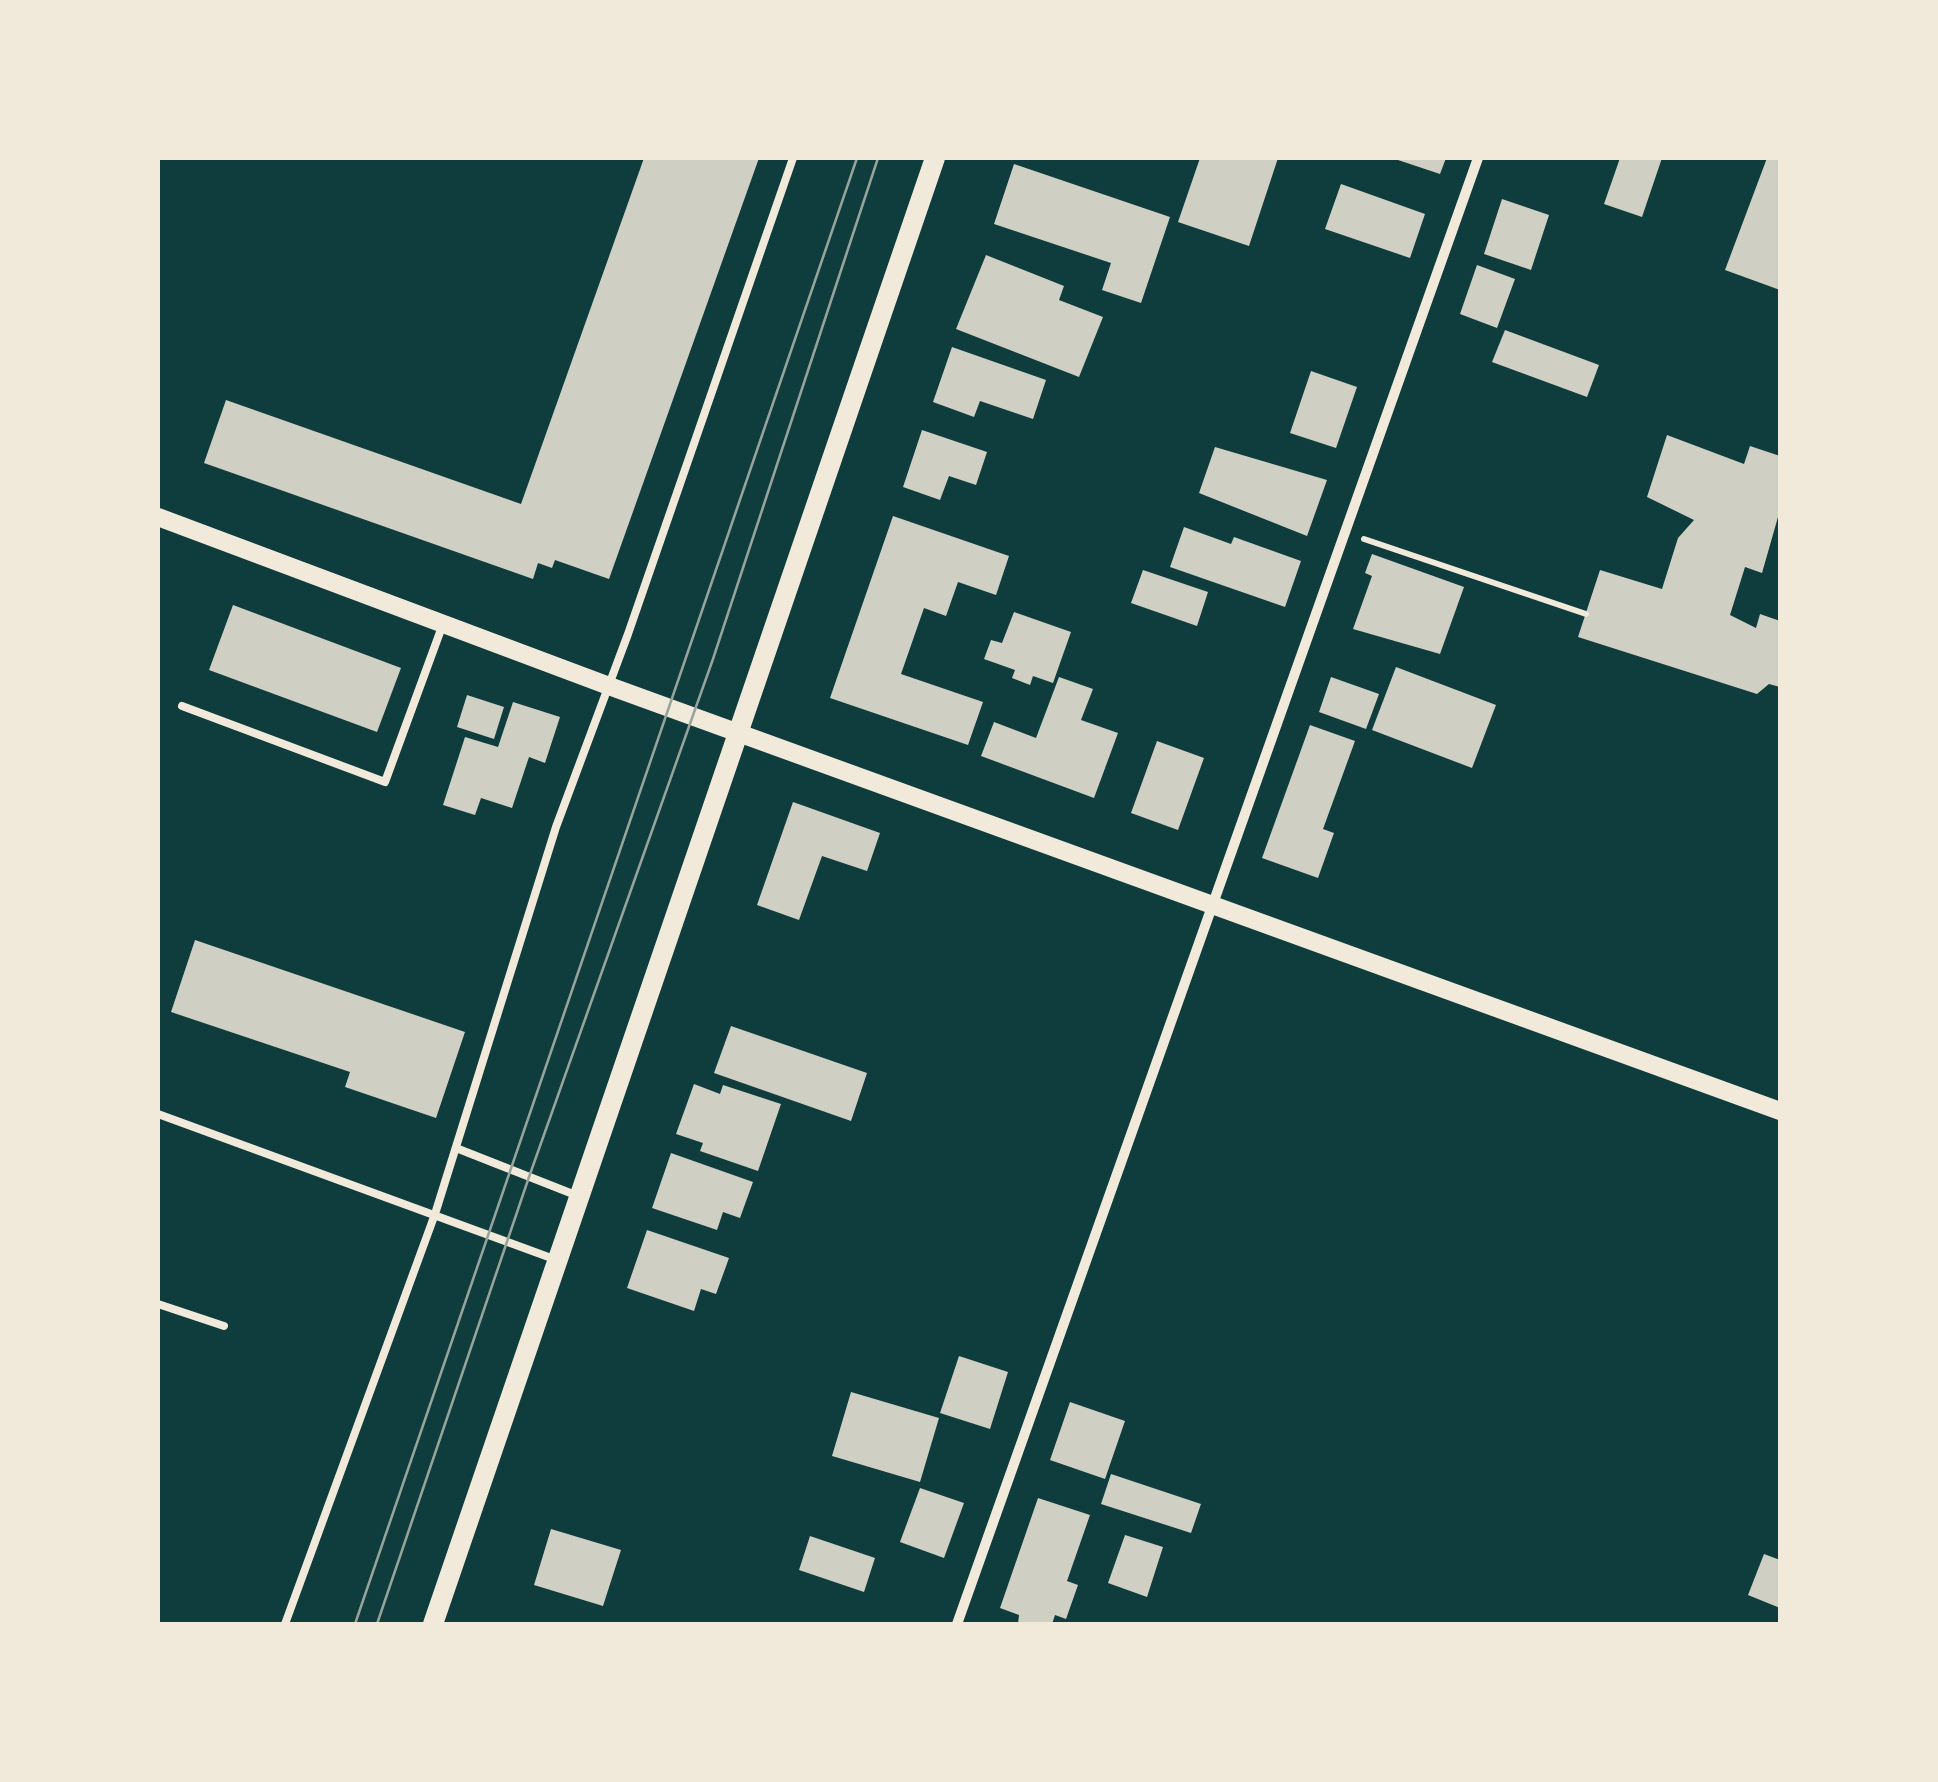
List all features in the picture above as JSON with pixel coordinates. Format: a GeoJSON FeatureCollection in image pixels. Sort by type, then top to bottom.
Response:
{"type":"FeatureCollection","features":[{"type":"Feature","properties":{"kind":"main road"},"geometry":{"type":"LineString","coordinates":[[433,1624],[935,158]]}},
{"type":"Feature","properties":{"kind":"street"},"geometry":{"type":"LineString","coordinates":[[956,1624],[1209,904],[1478,158]]}},
{"type":"Feature","properties":{"kind":"street"},"geometry":{"type":"LineString","coordinates":[[158,517],[608,686],[1780,1112]]}},
{"type":"Feature","properties":{"kind":"lane"},"geometry":{"type":"LineString","coordinates":[[286,1624],[435,1214],[556,827],[793,158]]}},
{"type":"Feature","properties":{"kind":"lane"},"geometry":{"type":"LineString","coordinates":[[182,706],[385,782],[443,624]]}},
{"type":"Feature","properties":{"kind":"lane"},"geometry":{"type":"LineString","coordinates":[[158,1114],[558,1261]]}},
{"type":"Feature","properties":{"kind":"lane"},"geometry":{"type":"LineString","coordinates":[[456,1148],[578,1196]]}},
{"type":"Feature","properties":{"kind":"lane"},"geometry":{"type":"LineString","coordinates":[[158,1304],[224,1326]]}},
{"type":"Feature","properties":{"kind":"path"},"geometry":{"type":"LineString","coordinates":[[1344,532],[1586,614]]}},
{"type":"Feature","properties":{"kind":"building"},"geometry":{"type":"Polygon","coordinates":[[[644,158],[759,158],[609,579],[555,560],[552,568],[538,563],[533,579],[204,463],[226,400],[521,504],[644,158]]]}},
{"type":"Feature","properties":{"kind":"building"},"geometry":{"type":"Polygon","coordinates":[[[1200,158],[1278,158],[1249,246],[1178,222],[1200,158]]]}},
{"type":"Feature","properties":{"kind":"building"},"geometry":{"type":"Polygon","coordinates":[[[1392,158],[1446,158],[1440,174],[1392,158]]]}},
{"type":"Feature","properties":{"kind":"building"},"geometry":{"type":"Polygon","coordinates":[[[1620,158],[1662,158],[1642,217],[1604,204],[1620,158]]]}},
{"type":"Feature","properties":{"kind":"building"},"geometry":{"type":"Polygon","coordinates":[[[1767,158],[1780,158],[1780,290],[1725,270],[1767,158]]]}},
{"type":"Feature","properties":{"kind":"building"},"geometry":{"type":"Polygon","coordinates":[[[1014,164],[1170,217],[1141,303],[1102,290],[1111,263],[994,224],[1014,164]]]}},
{"type":"Feature","properties":{"kind":"building"},"geometry":{"type":"Polygon","coordinates":[[[1341,184],[1425,214],[1410,258],[1325,229],[1341,184]]]}},
{"type":"Feature","properties":{"kind":"building"},"geometry":{"type":"Polygon","coordinates":[[[1502,199],[1549,215],[1531,270],[1484,254],[1502,199]]]}},
{"type":"Feature","properties":{"kind":"building"},"geometry":{"type":"Polygon","coordinates":[[[986,255],[1064,286],[1059,300],[1103,317],[1079,377],[956,329],[986,255]]]}},
{"type":"Feature","properties":{"kind":"building"},"geometry":{"type":"Polygon","coordinates":[[[1477,265],[1515,279],[1497,328],[1460,314],[1477,265]]]}},
{"type":"Feature","properties":{"kind":"building"},"geometry":{"type":"Polygon","coordinates":[[[1505,330],[1599,365],[1587,397],[1492,362],[1505,330]]]}},
{"type":"Feature","properties":{"kind":"building"},"geometry":{"type":"Polygon","coordinates":[[[952,347],[1046,380],[1033,419],[980,401],[974,417],[933,402],[952,347]]]}},
{"type":"Feature","properties":{"kind":"building"},"geometry":{"type":"Polygon","coordinates":[[[1311,371],[1357,387],[1336,448],[1290,433],[1311,371]]]}},
{"type":"Feature","properties":{"kind":"building"},"geometry":{"type":"Polygon","coordinates":[[[922,430],[987,452],[976,485],[949,476],[940,500],[903,487],[922,430]]]}},
{"type":"Feature","properties":{"kind":"building"},"geometry":{"type":"Polygon","coordinates":[[[1667,435],[1744,464],[1750,446],[1780,456],[1780,510],[1762,573],[1745,567],[1730,615],[1756,628],[1760,614],[1780,621],[1780,687],[1769,684],[1757,694],[1578,637],[1600,570],[1662,589],[1678,538],[1694,520],[1647,497],[1667,435]]]}},
{"type":"Feature","properties":{"kind":"building"},"geometry":{"type":"Polygon","coordinates":[[[1215,447],[1327,480],[1307,536],[1199,493],[1215,447]]]}},
{"type":"Feature","properties":{"kind":"building"},"geometry":{"type":"Polygon","coordinates":[[[893,516],[1009,556],[996,595],[958,582],[946,616],[924,608],[901,674],[983,702],[968,745],[830,698],[893,516]]]}},
{"type":"Feature","properties":{"kind":"building"},"geometry":{"type":"Polygon","coordinates":[[[1184,527],[1231,544],[1234,537],[1301,561],[1285,607],[1170,567],[1184,527]]]}},
{"type":"Feature","properties":{"kind":"building"},"geometry":{"type":"Polygon","coordinates":[[[1372,554],[1464,587],[1440,654],[1353,629],[1372,576],[1365,573],[1372,554]]]}},
{"type":"Feature","properties":{"kind":"building"},"geometry":{"type":"Polygon","coordinates":[[[1143,570],[1208,592],[1197,626],[1131,603],[1143,570]]]}},
{"type":"Feature","properties":{"kind":"building"},"geometry":{"type":"Polygon","coordinates":[[[233,605],[401,668],[377,732],[209,670],[233,605]]]}},
{"type":"Feature","properties":{"kind":"building"},"geometry":{"type":"Polygon","coordinates":[[[1014,612],[1071,632],[1053,683],[1033,676],[1030,685],[1012,678],[1015,670],[984,659],[991,640],[1002,643],[1014,612]]]}},
{"type":"Feature","properties":{"kind":"building"},"geometry":{"type":"Polygon","coordinates":[[[1396,667],[1496,705],[1472,768],[1372,730],[1396,667]]]}},
{"type":"Feature","properties":{"kind":"building"},"geometry":{"type":"Polygon","coordinates":[[[1059,677],[1093,689],[1081,720],[1118,733],[1094,798],[981,756],[994,722],[1036,738],[1059,677]]]}},
{"type":"Feature","properties":{"kind":"building"},"geometry":{"type":"Polygon","coordinates":[[[1331,677],[1379,694],[1366,729],[1319,712],[1331,677]]]}},
{"type":"Feature","properties":{"kind":"building"},"geometry":{"type":"Polygon","coordinates":[[[467,695],[504,707],[494,739],[457,727],[467,695]]]}},
{"type":"Feature","properties":{"kind":"building"},"geometry":{"type":"Polygon","coordinates":[[[513,702],[560,717],[545,763],[529,757],[512,808],[481,798],[475,815],[443,805],[465,737],[498,747],[513,702]]]}},
{"type":"Feature","properties":{"kind":"building"},"geometry":{"type":"Polygon","coordinates":[[[1310,725],[1355,741],[1323,829],[1334,833],[1318,878],[1262,858],[1310,725]]]}},
{"type":"Feature","properties":{"kind":"building"},"geometry":{"type":"Polygon","coordinates":[[[1157,741],[1204,758],[1178,830],[1131,813],[1157,741]]]}},
{"type":"Feature","properties":{"kind":"building"},"geometry":{"type":"Polygon","coordinates":[[[793,802],[880,833],[867,871],[822,856],[799,920],[757,905],[793,802]]]}},
{"type":"Feature","properties":{"kind":"building"},"geometry":{"type":"Polygon","coordinates":[[[195,940],[465,1032],[436,1118],[345,1087],[350,1072],[171,1012],[195,940]]]}},
{"type":"Feature","properties":{"kind":"building"},"geometry":{"type":"Polygon","coordinates":[[[731,1026],[867,1073],[851,1121],[714,1073],[731,1026]]]}},
{"type":"Feature","properties":{"kind":"building"},"geometry":{"type":"Polygon","coordinates":[[[694,1084],[720,1094],[723,1085],[781,1104],[758,1171],[700,1151],[703,1143],[676,1134],[694,1084]]]}},
{"type":"Feature","properties":{"kind":"building"},"geometry":{"type":"Polygon","coordinates":[[[671,1153],[753,1182],[740,1218],[723,1212],[717,1230],[652,1208],[671,1153]]]}},
{"type":"Feature","properties":{"kind":"building"},"geometry":{"type":"Polygon","coordinates":[[[647,1230],[729,1258],[716,1294],[701,1289],[694,1311],[627,1288],[647,1230]]]}},
{"type":"Feature","properties":{"kind":"building"},"geometry":{"type":"Polygon","coordinates":[[[959,1356],[1008,1372],[990,1429],[940,1413],[959,1356]]]}},
{"type":"Feature","properties":{"kind":"building"},"geometry":{"type":"Polygon","coordinates":[[[851,1392],[939,1418],[920,1482],[832,1456],[851,1392]]]}},
{"type":"Feature","properties":{"kind":"building"},"geometry":{"type":"Polygon","coordinates":[[[1070,1402],[1125,1421],[1105,1479],[1050,1460],[1070,1402]]]}},
{"type":"Feature","properties":{"kind":"building"},"geometry":{"type":"Polygon","coordinates":[[[1111,1474],[1201,1504],[1191,1533],[1101,1504],[1111,1474]]]}},
{"type":"Feature","properties":{"kind":"building"},"geometry":{"type":"Polygon","coordinates":[[[920,1488],[964,1503],[944,1558],[900,1542],[920,1488]]]}},
{"type":"Feature","properties":{"kind":"building"},"geometry":{"type":"Polygon","coordinates":[[[1038,1498],[1090,1515],[1067,1581],[1078,1585],[1066,1619],[1055,1615],[1052,1624],[1018,1624],[1019,1615],[1000,1608],[1038,1498]]]}},
{"type":"Feature","properties":{"kind":"building"},"geometry":{"type":"Polygon","coordinates":[[[551,1529],[621,1550],[603,1606],[534,1585],[551,1529]]]}},
{"type":"Feature","properties":{"kind":"building"},"geometry":{"type":"Polygon","coordinates":[[[1125,1535],[1163,1547],[1147,1597],[1108,1583],[1125,1535]]]}},
{"type":"Feature","properties":{"kind":"building"},"geometry":{"type":"Polygon","coordinates":[[[810,1536],[875,1558],[864,1592],[799,1570],[810,1536]]]}},
{"type":"Feature","properties":{"kind":"building"},"geometry":{"type":"Polygon","coordinates":[[[1764,1554],[1780,1560],[1780,1608],[1748,1595],[1764,1554]]]}},
{"type":"Feature","properties":{"kind":"tram line"},"geometry":{"type":"LineString","coordinates":[[355,1624],[857,158]]}},
{"type":"Feature","properties":{"kind":"tram line"},"geometry":{"type":"LineString","coordinates":[[377,1624],[529,1177],[713,659],[878,158]]}}]}
